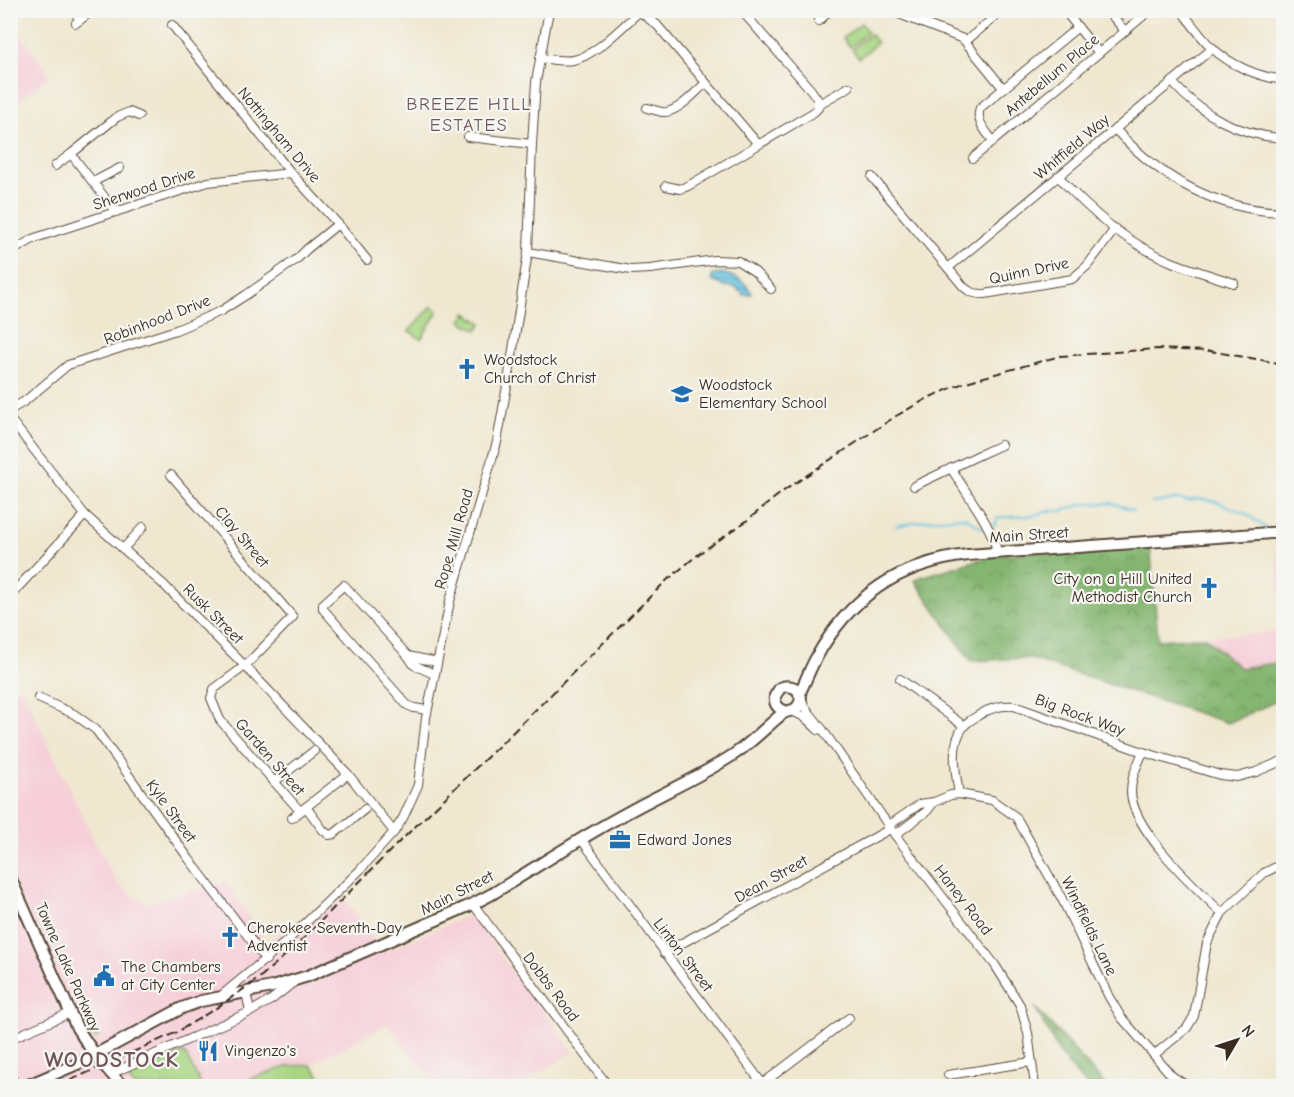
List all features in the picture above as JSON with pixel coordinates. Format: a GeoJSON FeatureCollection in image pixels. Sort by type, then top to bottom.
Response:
{"type":"FeatureCollection","features":[{"type":"Feature","properties":{"kind":"main road","name":"Main Street"},"geometry":{"type":"LineString","coordinates":[[753,739],[770,717],[778,690],[800,676],[849,613],[865,597],[890,579],[915,567],[939,560],[997,552],[1284,532]]}},
{"type":"Feature","properties":{"kind":"main road","name":"Main Street"},"geometry":{"type":"LineString","coordinates":[[26,1086],[95,1055],[171,1013],[201,1001],[296,980],[347,960],[492,894],[581,839],[732,755],[788,711],[797,707],[816,658]]}},
{"type":"Feature","properties":{"kind":"main road"},"geometry":{"type":"LineString","coordinates":[[787,685],[794,687],[800,696]]}},
{"type":"Feature","properties":{"kind":"main road"},"geometry":{"type":"LineString","coordinates":[[774,698],[778,707],[788,711]]}},
{"type":"Feature","properties":{"kind":"main road","name":"Towne Lake Parkway"},"geometry":{"type":"LineString","coordinates":[[10,877],[82,1038],[122,1086]]}},
{"type":"Feature","properties":{"kind":"street"},"geometry":{"type":"LineString","coordinates":[[73,10],[78,22],[90,13]]}},
{"type":"Feature","properties":{"kind":"street","name":"Rope Mill Road"},"geometry":{"type":"LineString","coordinates":[[221,996],[266,960],[343,887],[404,818],[418,785],[427,710],[450,601],[497,442],[510,369],[528,252],[536,82],[549,10]]}},
{"type":"Feature","properties":{"kind":"street"},"geometry":{"type":"LineString","coordinates":[[741,10],[811,90],[819,104]]}},
{"type":"Feature","properties":{"kind":"street"},"geometry":{"type":"LineString","coordinates":[[819,21],[830,10]]}},
{"type":"Feature","properties":{"kind":"street"},"geometry":{"type":"LineString","coordinates":[[888,10],[966,41],[1003,88]]}},
{"type":"Feature","properties":{"kind":"street"},"geometry":{"type":"LineString","coordinates":[[914,20],[918,10]]}},
{"type":"Feature","properties":{"kind":"street"},"geometry":{"type":"LineString","coordinates":[[966,41],[1003,10]]}},
{"type":"Feature","properties":{"kind":"street"},"geometry":{"type":"LineString","coordinates":[[1064,10],[1099,53]]}},
{"type":"Feature","properties":{"kind":"street"},"geometry":{"type":"LineString","coordinates":[[1107,10],[1125,32]]}},
{"type":"Feature","properties":{"kind":"street"},"geometry":{"type":"LineString","coordinates":[[1181,10],[1213,48],[1231,62],[1266,77],[1284,80]]}},
{"type":"Feature","properties":{"kind":"street"},"geometry":{"type":"LineString","coordinates":[[1272,10],[1284,16]]}},
{"type":"Feature","properties":{"kind":"street"},"geometry":{"type":"LineString","coordinates":[[540,58],[561,60],[581,58],[598,48],[640,11],[657,25],[758,144]]}},
{"type":"Feature","properties":{"kind":"street","name":"Antebellum Place"},"geometry":{"type":"LineString","coordinates":[[973,158],[1149,12]]}},
{"type":"Feature","properties":{"kind":"street","name":"Nottingham Drive"},"geometry":{"type":"LineString","coordinates":[[171,25],[291,172],[368,260]]}},
{"type":"Feature","properties":{"kind":"street"},"geometry":{"type":"LineString","coordinates":[[993,141],[983,127],[978,112],[984,104],[1078,27]]}},
{"type":"Feature","properties":{"kind":"street","name":"Whitfield Way"},"geometry":{"type":"LineString","coordinates":[[948,268],[1213,48]]}},
{"type":"Feature","properties":{"kind":"street"},"geometry":{"type":"LineString","coordinates":[[647,108],[662,112],[673,110],[706,82]]}},
{"type":"Feature","properties":{"kind":"street"},"geometry":{"type":"LineString","coordinates":[[1172,82],[1192,103],[1220,121],[1246,132],[1284,138]]}},
{"type":"Feature","properties":{"kind":"street"},"geometry":{"type":"LineString","coordinates":[[666,186],[680,189],[688,186],[814,112],[819,104],[849,87]]}},
{"type":"Feature","properties":{"kind":"street"},"geometry":{"type":"LineString","coordinates":[[55,166],[117,117],[129,112],[139,117]]}},
{"type":"Feature","properties":{"kind":"street"},"geometry":{"type":"LineString","coordinates":[[1115,129],[1158,169],[1196,191],[1239,206],[1284,212]]}},
{"type":"Feature","properties":{"kind":"street"},"geometry":{"type":"LineString","coordinates":[[468,137],[532,144]]}},
{"type":"Feature","properties":{"kind":"street"},"geometry":{"type":"LineString","coordinates":[[71,154],[116,212]]}},
{"type":"Feature","properties":{"kind":"street"},"geometry":{"type":"LineString","coordinates":[[93,182],[120,168]]}},
{"type":"Feature","properties":{"kind":"street","name":"Sherwood Drive"},"geometry":{"type":"LineString","coordinates":[[10,252],[35,238],[208,182],[291,172]]}},
{"type":"Feature","properties":{"kind":"street"},"geometry":{"type":"LineString","coordinates":[[1058,176],[1076,196],[1115,230],[1171,261],[1234,283]]}},
{"type":"Feature","properties":{"kind":"street","name":"Quinn Drive"},"geometry":{"type":"LineString","coordinates":[[872,177],[963,286],[975,294],[1072,279],[1082,272],[1115,230]]}},
{"type":"Feature","properties":{"kind":"street","name":"Robinhood Drive"},"geometry":{"type":"LineString","coordinates":[[10,410],[25,401],[68,365],[176,330],[221,311],[297,260],[338,224]]}},
{"type":"Feature","properties":{"kind":"street"},"geometry":{"type":"LineString","coordinates":[[528,252],[631,270],[716,260],[738,261],[755,272],[771,289]]}},
{"type":"Feature","properties":{"kind":"street","name":"Rusk Street"},"geometry":{"type":"LineString","coordinates":[[10,419],[85,515],[164,585],[245,666],[348,774],[394,831]]}},
{"type":"Feature","properties":{"kind":"street"},"geometry":{"type":"LineString","coordinates":[[914,486],[1001,445]]}},
{"type":"Feature","properties":{"kind":"street"},"geometry":{"type":"LineString","coordinates":[[951,468],[996,542],[997,552]]}},
{"type":"Feature","properties":{"kind":"street","name":"Clay Street"},"geometry":{"type":"LineString","coordinates":[[171,475],[293,617],[245,666]]}},
{"type":"Feature","properties":{"kind":"street"},"geometry":{"type":"LineString","coordinates":[[10,596],[85,515]]}},
{"type":"Feature","properties":{"kind":"street"},"geometry":{"type":"LineString","coordinates":[[123,549],[143,527]]}},
{"type":"Feature","properties":{"kind":"street"},"geometry":{"type":"LineString","coordinates":[[427,710],[407,705],[323,609],[323,604],[344,585],[414,665],[434,674]]}},
{"type":"Feature","properties":{"kind":"street"},"geometry":{"type":"LineString","coordinates":[[408,656],[437,662]]}},
{"type":"Feature","properties":{"kind":"street","name":"Garden Street"},"geometry":{"type":"LineString","coordinates":[[245,666],[214,689],[211,698],[220,720],[274,782],[329,835],[334,834],[365,809]]}},
{"type":"Feature","properties":{"kind":"street"},"geometry":{"type":"LineString","coordinates":[[891,830],[927,812],[934,802],[959,794],[954,759],[957,742],[964,726],[900,679]]}},
{"type":"Feature","properties":{"kind":"street","name":"Haney Road"},"geometry":{"type":"LineString","coordinates":[[800,696],[805,707],[824,730],[891,830],[995,965],[1020,1005],[1028,1033],[1035,1086]]}},
{"type":"Feature","properties":{"kind":"street","name":"Kyle Street"},"geometry":{"type":"LineString","coordinates":[[38,698],[74,714],[96,730],[195,868],[266,960]]}},
{"type":"Feature","properties":{"kind":"street","name":"Big Rock Way"},"geometry":{"type":"LineString","coordinates":[[964,726],[990,708],[1004,705],[1014,706],[1143,752],[1220,775],[1237,777],[1284,760]]}},
{"type":"Feature","properties":{"kind":"street","name":"Haney Road"},"geometry":{"type":"LineString","coordinates":[[788,711],[796,712],[804,717],[833,746]]}},
{"type":"Feature","properties":{"kind":"street"},"geometry":{"type":"LineString","coordinates":[[274,782],[314,751]]}},
{"type":"Feature","properties":{"kind":"street"},"geometry":{"type":"LineString","coordinates":[[1143,752],[1133,775],[1131,794],[1136,812],[1147,831],[1175,866],[1222,913]]}},
{"type":"Feature","properties":{"kind":"street"},"geometry":{"type":"LineString","coordinates":[[292,818],[348,774]]}},
{"type":"Feature","properties":{"kind":"street","name":"Windfields Lane"},"geometry":{"type":"LineString","coordinates":[[959,794],[992,800],[1016,817],[1062,899],[1121,1017],[1172,1076],[1187,1086]]}},
{"type":"Feature","properties":{"kind":"street","name":"Dean Street"},"geometry":{"type":"LineString","coordinates":[[664,953],[891,830]]}},
{"type":"Feature","properties":{"kind":"street","name":"Linton Street"},"geometry":{"type":"LineString","coordinates":[[581,839],[763,1085]]}},
{"type":"Feature","properties":{"kind":"street"},"geometry":{"type":"LineString","coordinates":[[1154,1055],[1187,1028],[1194,1016],[1207,943],[1222,913],[1264,873],[1284,863]]}},
{"type":"Feature","properties":{"kind":"street","name":"Dobbs Road"},"geometry":{"type":"LineString","coordinates":[[473,904],[608,1086]]}},
{"type":"Feature","properties":{"kind":"street"},"geometry":{"type":"LineString","coordinates":[[113,1075],[117,1071],[250,1012],[271,1000],[296,980]]}},
{"type":"Feature","properties":{"kind":"street"},"geometry":{"type":"LineString","coordinates":[[246,992],[250,1012]]}},
{"type":"Feature","properties":{"kind":"street"},"geometry":{"type":"LineString","coordinates":[[10,1039],[70,1013]]}},
{"type":"Feature","properties":{"kind":"street"},"geometry":{"type":"LineString","coordinates":[[763,1085],[849,1018]]}},
{"type":"Feature","properties":{"kind":"street"},"geometry":{"type":"LineString","coordinates":[[948,1075],[1031,1062]]}},
{"type":"Feature","properties":{"kind":"street"},"geometry":{"type":"LineString","coordinates":[[10,1074],[16,1086]]}},
{"type":"Feature","properties":{"kind":"shaded area"},"geometry":{"type":"Polygon","coordinates":[[[10,19],[50,76],[11,106],[10,106],[10,19]]]}},
{"type":"Feature","properties":{"kind":"shaded area"},"geometry":{"type":"Polygon","coordinates":[[[1283,537],[1283,662],[1240,668],[1205,637],[1282,632],[1276,538],[1283,537]]]}},
{"type":"Feature","properties":{"kind":"shaded area"},"geometry":{"type":"Polygon","coordinates":[[[21,687],[117,883],[145,904],[225,882],[267,941],[345,900],[383,952],[467,916],[478,925],[574,1052],[515,1086],[437,1086],[387,1024],[311,1065],[288,1066],[250,1079],[254,1086],[202,1086],[184,1052],[126,1073],[126,1078],[134,1086],[11,1086],[10,691],[21,687]]]}},
{"type":"Feature","properties":{"kind":"green space"},"geometry":{"type":"Polygon","coordinates":[[[861,23],[868,32],[850,47],[843,38],[861,23]]]}},
{"type":"Feature","properties":{"kind":"green space"},"geometry":{"type":"Polygon","coordinates":[[[870,34],[877,43],[859,58],[852,49],[870,34]]]}},
{"type":"Feature","properties":{"kind":"green space"},"geometry":{"type":"Polygon","coordinates":[[[432,306],[438,311],[421,339],[409,331],[432,306]]]}},
{"type":"Feature","properties":{"kind":"green space"},"geometry":{"type":"Polygon","coordinates":[[[466,313],[482,323],[477,330],[461,321],[466,313]]]}},
{"type":"Feature","properties":{"kind":"green space"},"geometry":{"type":"Polygon","coordinates":[[[1150,543],[1158,640],[1205,637],[1240,668],[1283,662],[1283,698],[1228,723],[1029,658],[971,661],[915,581],[921,577],[995,555],[1150,543]]]}},
{"type":"Feature","properties":{"kind":"green space"},"geometry":{"type":"Polygon","coordinates":[[[1035,1007],[1106,1086],[1087,1086],[1061,1056],[1035,1007]]]}},
{"type":"Feature","properties":{"kind":"green space"},"geometry":{"type":"Polygon","coordinates":[[[89,1015],[99,1037],[96,1039],[90,1036],[81,1019],[89,1015]]]}},
{"type":"Feature","properties":{"kind":"green space"},"geometry":{"type":"Polygon","coordinates":[[[184,1052],[202,1086],[134,1086],[125,1075],[143,1065],[155,1064],[184,1052]]]}},
{"type":"Feature","properties":{"kind":"green space"},"geometry":{"type":"Polygon","coordinates":[[[311,1065],[328,1086],[254,1086],[250,1079],[289,1066],[311,1065]]]}},
{"type":"Feature","properties":{"kind":"water"},"geometry":{"type":"Polygon","coordinates":[[[721,273],[740,280],[752,294],[744,295],[735,287],[712,281],[712,276],[721,273]]]}},
{"type":"Feature","properties":{"kind":"waterway"},"geometry":{"type":"LineString","coordinates":[[1152,503],[1177,499],[1208,500],[1245,513],[1266,528]]}},
{"type":"Feature","properties":{"kind":"waterway"},"geometry":{"type":"LineString","coordinates":[[994,526],[998,518],[1061,511],[1083,504],[1111,503],[1133,510]]}},
{"type":"Feature","properties":{"kind":"waterway"},"geometry":{"type":"LineString","coordinates":[[896,526],[927,520],[965,517],[983,529]]}},
{"type":"Feature","properties":{"kind":"waterway"},"geometry":{"type":"LineString","coordinates":[[1277,537],[1284,541]]}},
{"type":"Feature","properties":{"kind":"railway"},"geometry":{"type":"LineString","coordinates":[[58,1086],[177,1032],[258,979],[296,946],[666,581],[782,492],[896,416],[930,397],[966,382],[1060,356],[1156,349],[1210,351],[1284,364]]}},
{"type":"Feature","properties":{"kind":"place","name":"Woodstock Church of Christ"},"geometry":{"type":"Point","coordinates":[467,369]}},
{"type":"Feature","properties":{"kind":"place","name":"Woodstock Elementary School"},"geometry":{"type":"Point","coordinates":[682,394]}},
{"type":"Feature","properties":{"kind":"place","name":"City on a Hill United Methodist Church"},"geometry":{"type":"Point","coordinates":[1209,588]}},
{"type":"Feature","properties":{"kind":"place","name":"Edward Jones"},"geometry":{"type":"Point","coordinates":[620,840]}},
{"type":"Feature","properties":{"kind":"place","name":"Cherokee Seventh-Day Adventist"},"geometry":{"type":"Point","coordinates":[230,937]}},
{"type":"Feature","properties":{"kind":"place","name":"The Chambers at City Center"},"geometry":{"type":"Point","coordinates":[104,976]}},
{"type":"Feature","properties":{"kind":"place","name":"Vingenzo's"},"geometry":{"type":"Point","coordinates":[208,1051]}},
{"type":"Feature","properties":{"kind":"district","name":"BREEZE HILL ESTATES"},"geometry":{"type":"Point","coordinates":[469,114]}},
{"type":"Feature","properties":{"kind":"district","name":"WOODSTOCK"},"geometry":{"type":"Point","coordinates":[112,1060]}}]}
